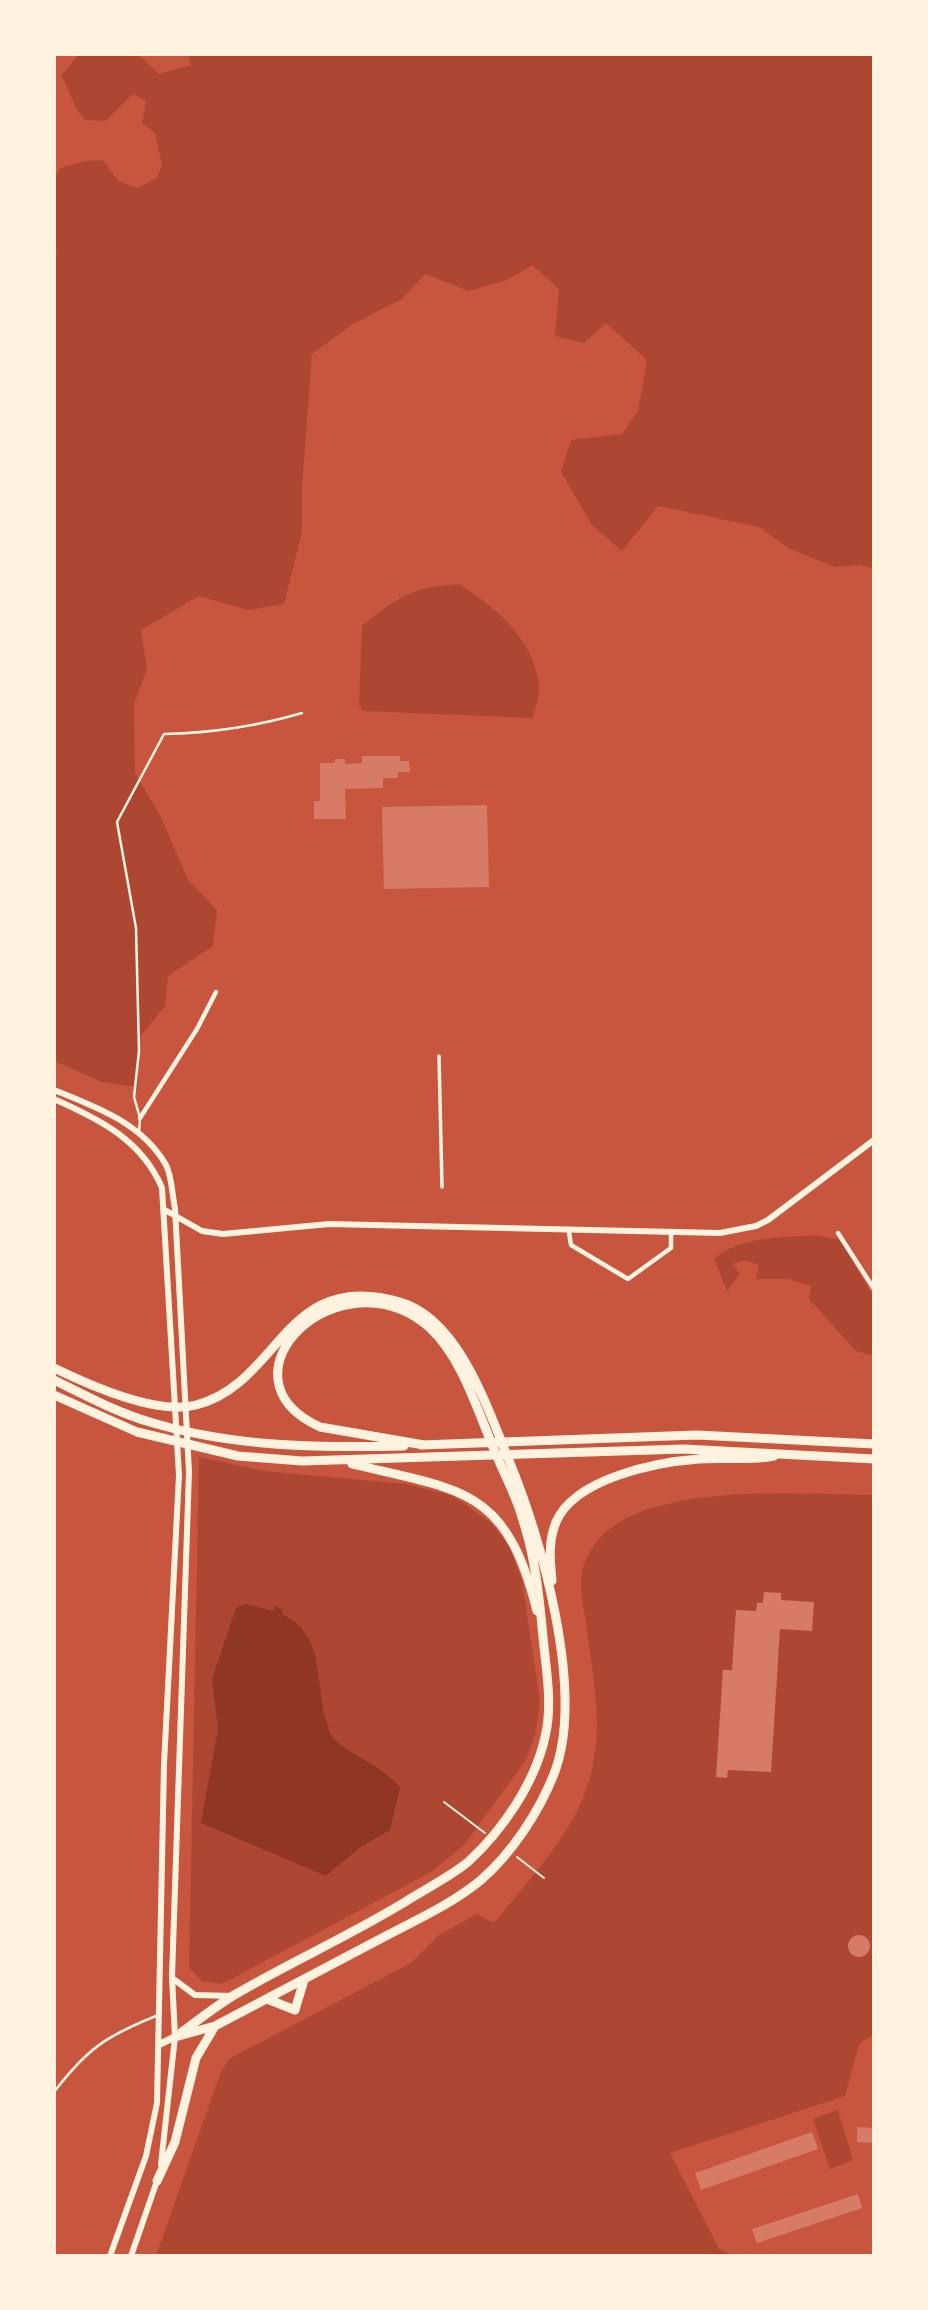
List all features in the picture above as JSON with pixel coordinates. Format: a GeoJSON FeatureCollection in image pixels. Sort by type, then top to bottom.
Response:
{"type":"FeatureCollection","features":[{"type":"Feature","properties":{"kind":"highway"},"geometry":{"type":"LineString","coordinates":[[54,1368],[121,1395],[162,1406],[195,1406],[237,1384],[286,1329],[306,1312],[327,1302],[367,1296],[405,1303],[424,1313],[441,1327],[480,1403],[540,1546],[555,1621]]}},
{"type":"Feature","properties":{"kind":"highway"},"geometry":{"type":"LineString","coordinates":[[424,1445],[320,1427],[306,1421],[288,1400],[278,1375],[278,1361],[288,1338],[309,1319],[335,1307],[371,1302],[393,1307],[411,1314],[432,1330],[480,1403]]}},
{"type":"Feature","properties":{"kind":"highway"},"geometry":{"type":"LineString","coordinates":[[54,1380],[103,1405],[152,1423],[252,1443],[325,1448],[697,1435],[874,1444]]}},
{"type":"Feature","properties":{"kind":"highway"},"geometry":{"type":"LineString","coordinates":[[54,1395],[137,1432],[238,1456],[337,1461],[684,1449],[874,1458]]}},
{"type":"Feature","properties":{"kind":"highway"},"geometry":{"type":"LineString","coordinates":[[175,2037],[215,2026],[447,1904],[500,1862],[554,1774],[559,1752],[563,1700],[549,1545],[557,1520],[574,1500],[599,1484],[658,1463],[759,1459],[790,1453]]}},
{"type":"Feature","properties":{"kind":"highway"},"geometry":{"type":"LineString","coordinates":[[337,1461],[443,1486],[473,1499],[496,1517],[511,1535],[520,1555],[543,1637]]}},
{"type":"Feature","properties":{"kind":"highway"},"geometry":{"type":"LineString","coordinates":[[175,2037],[234,1996],[382,1916],[466,1864],[497,1832],[537,1764],[546,1735],[548,1679],[539,1584],[532,1548],[508,1471]]}},
{"type":"Feature","properties":{"kind":"highway"},"geometry":{"type":"LineString","coordinates":[[267,1998],[295,2010],[304,1980]]}},
{"type":"Feature","properties":{"kind":"highway"},"geometry":{"type":"LineString","coordinates":[[157,2181],[175,2142],[196,2058],[215,2026]]}},
{"type":"Feature","properties":{"kind":"main road"},"geometry":{"type":"LineString","coordinates":[[160,2044],[175,2037]]}},
{"type":"Feature","properties":{"kind":"street"},"geometry":{"type":"LineString","coordinates":[[140,1118],[197,1028],[216,992]]}},
{"type":"Feature","properties":{"kind":"street"},"geometry":{"type":"LineString","coordinates":[[439,1056],[442,1187]]}},
{"type":"Feature","properties":{"kind":"street"},"geometry":{"type":"LineString","coordinates":[[54,1090],[109,1113],[139,1133],[167,1166],[175,1218],[189,1472],[172,1978],[175,2037],[164,2152],[131,2256]]}},
{"type":"Feature","properties":{"kind":"street"},"geometry":{"type":"LineString","coordinates":[[54,1099],[106,1123],[156,1172],[162,1188],[165,1210],[174,1366],[179,1475],[164,1764],[157,2103],[146,2157],[110,2256]]}},
{"type":"Feature","properties":{"kind":"street"},"geometry":{"type":"LineString","coordinates":[[165,1210],[202,1231],[223,1234],[329,1224],[569,1232],[720,1233],[756,1226],[874,1140]]}},
{"type":"Feature","properties":{"kind":"street"},"geometry":{"type":"LineString","coordinates":[[569,1232],[571,1245],[628,1279],[671,1248],[671,1232]]}},
{"type":"Feature","properties":{"kind":"street"},"geometry":{"type":"LineString","coordinates":[[838,1233],[874,1289]]}},
{"type":"Feature","properties":{"kind":"street"},"geometry":{"type":"LineString","coordinates":[[172,1978],[195,1995],[234,1996]]}},
{"type":"Feature","properties":{"kind":"lane"},"geometry":{"type":"LineString","coordinates":[[139,1133],[140,1118],[134,1097],[139,1051],[136,928],[117,822],[164,734],[275,721],[302,713]]}},
{"type":"Feature","properties":{"kind":"lane"},"geometry":{"type":"LineString","coordinates":[[54,2092],[88,2052],[124,2029],[159,2015]]}},
{"type":"Feature","properties":{"kind":"shaded area"},"geometry":{"type":"Polygon","coordinates":[[[79,54],[138,54],[159,74],[191,65],[188,54],[874,54],[874,569],[861,565],[835,567],[790,549],[759,527],[658,506],[622,551],[592,525],[561,472],[571,440],[622,434],[638,411],[647,360],[606,323],[584,343],[555,336],[559,289],[532,265],[507,280],[469,291],[425,274],[402,299],[353,324],[312,354],[302,487],[302,532],[284,604],[248,610],[199,596],[141,630],[147,669],[134,704],[135,773],[161,817],[188,880],[217,910],[213,946],[168,976],[165,1006],[138,1039],[138,1087],[102,1082],[54,1061],[54,257],[57,250],[54,247],[54,179],[60,168],[85,161],[103,160],[118,181],[138,188],[157,178],[162,165],[155,133],[142,123],[146,101],[133,94],[106,121],[85,120],[80,114],[61,76],[79,54]]]}},
{"type":"Feature","properties":{"kind":"shaded area"},"geometry":{"type":"Polygon","coordinates":[[[460,584],[511,626],[529,653],[539,685],[533,718],[363,711],[359,705],[362,626],[407,595],[430,588],[460,584]]]}},
{"type":"Feature","properties":{"kind":"shaded area"},"geometry":{"type":"Polygon","coordinates":[[[818,1235],[840,1240],[874,1298],[874,1356],[856,1351],[809,1299],[811,1286],[788,1279],[756,1279],[759,1265],[744,1260],[733,1264],[740,1274],[727,1291],[714,1259],[725,1251],[750,1242],[818,1235]]]}},
{"type":"Feature","properties":{"kind":"shaded area"},"geometry":{"type":"Polygon","coordinates":[[[199,1457],[265,1471],[406,1484],[453,1496],[490,1522],[509,1545],[522,1581],[540,1701],[536,1732],[526,1760],[464,1845],[431,1872],[222,1984],[202,1981],[189,1968],[199,1457]]]}},
{"type":"Feature","properties":{"kind":"shaded area"},"geometry":{"type":"Polygon","coordinates":[[[796,1493],[874,1495],[874,2034],[859,2044],[845,2096],[670,2153],[719,2249],[735,2256],[156,2256],[220,2074],[229,2059],[411,1963],[439,1935],[477,1914],[492,1922],[497,1920],[564,1833],[584,1795],[591,1774],[597,1736],[596,1698],[581,1584],[592,1548],[618,1523],[656,1507],[700,1498],[796,1493]]]}},
{"type":"Feature","properties":{"kind":"shaded area"},"geometry":{"type":"Polygon","coordinates":[[[246,1604],[273,1611],[275,1606],[282,1609],[283,1615],[296,1623],[306,1634],[316,1660],[331,1735],[345,1748],[384,1772],[400,1788],[390,1830],[362,1846],[326,1876],[201,1823],[218,1729],[212,1679],[236,1608],[246,1604]]]}},
{"type":"Feature","properties":{"kind":"shaded area"},"geometry":{"type":"Polygon","coordinates":[[[838,2110],[853,2160],[830,2169],[813,2119],[838,2110]]]}},
{"type":"Feature","properties":{"kind":"building"},"geometry":{"type":"Polygon","coordinates":[[[362,756],[400,756],[400,761],[409,761],[410,772],[398,772],[398,778],[383,778],[383,788],[345,789],[346,819],[314,819],[314,801],[320,801],[320,763],[335,763],[335,759],[345,759],[345,764],[362,763],[362,756]]]}},
{"type":"Feature","properties":{"kind":"building"},"geometry":{"type":"Polygon","coordinates":[[[487,805],[489,887],[384,889],[382,807],[487,805]]]}},
{"type":"Feature","properties":{"kind":"building"},"geometry":{"type":"Polygon","coordinates":[[[764,1592],[781,1593],[781,1600],[814,1602],[812,1631],[780,1629],[771,1772],[728,1770],[727,1778],[716,1777],[723,1670],[732,1670],[736,1610],[756,1611],[757,1603],[763,1603],[764,1592]]]}},
{"type":"Feature","properties":{"kind":"building"},"geometry":{"type":"Polygon","coordinates":[[[859,1935],[867,1938],[870,1946],[867,1954],[859,1957],[851,1954],[848,1946],[851,1938],[859,1935]]]}},
{"type":"Feature","properties":{"kind":"building"},"geometry":{"type":"Polygon","coordinates":[[[857,2127],[874,2128],[874,2143],[857,2142],[857,2127]]]}},
{"type":"Feature","properties":{"kind":"building"},"geometry":{"type":"Polygon","coordinates":[[[812,2132],[818,2149],[701,2190],[695,2173],[812,2132]]]}},
{"type":"Feature","properties":{"kind":"building"},"geometry":{"type":"Polygon","coordinates":[[[858,2194],[862,2208],[757,2243],[752,2229],[858,2194]]]}}]}
